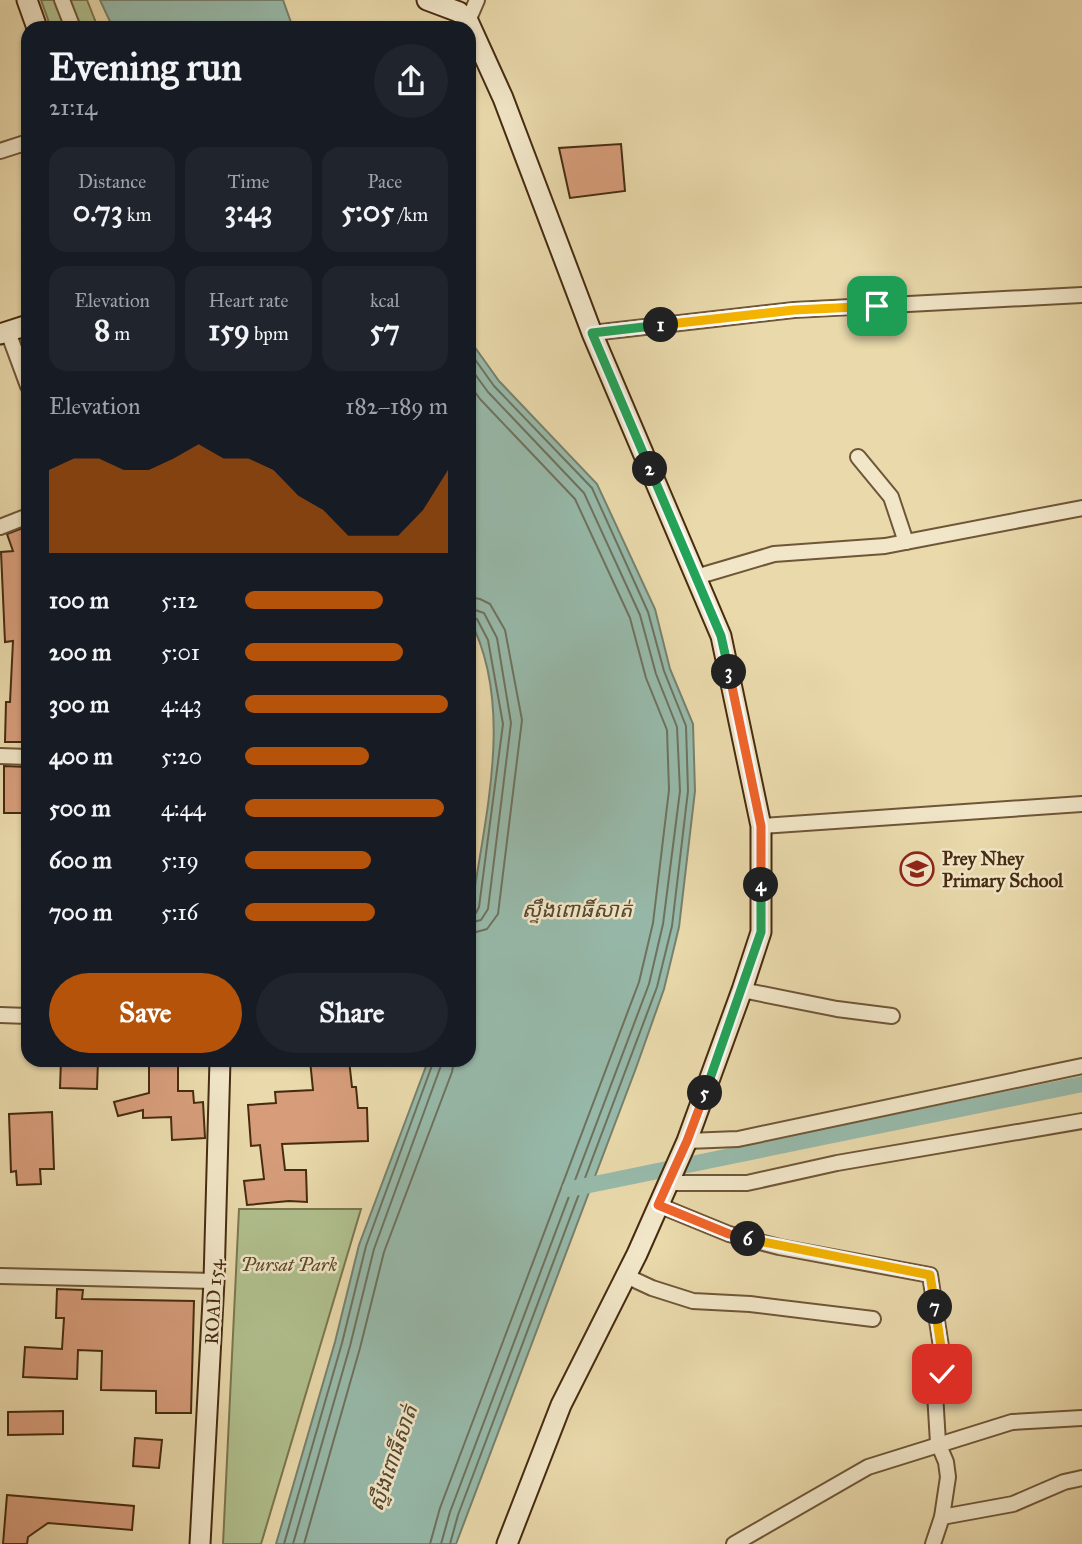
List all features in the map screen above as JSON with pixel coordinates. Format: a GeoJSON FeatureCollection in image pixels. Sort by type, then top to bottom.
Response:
{"type":"FeatureCollection","features":[{"type":"Feature","properties":{"kind":"street"},"geometry":{"type":"LineString","coordinates":[[27,0],[34,21]]}},
{"type":"Feature","properties":{"kind":"street"},"geometry":{"type":"LineString","coordinates":[[62,0],[70,21]]}},
{"type":"Feature","properties":{"kind":"street"},"geometry":{"type":"LineString","coordinates":[[427,0],[459,12],[468,20],[477,0]]}},
{"type":"Feature","properties":{"kind":"street"},"geometry":{"type":"LineString","coordinates":[[476,37],[499,87],[592,333],[721,636],[761,826],[761,932],[742,990],[684,1148],[561,1405],[507,1544]]}},
{"type":"Feature","properties":{"kind":"street"},"geometry":{"type":"LineString","coordinates":[[0,151],[21,144]]}},
{"type":"Feature","properties":{"kind":"street"},"geometry":{"type":"LineString","coordinates":[[592,333],[794,310],[1082,295]]}},
{"type":"Feature","properties":{"kind":"street"},"geometry":{"type":"LineString","coordinates":[[21,327],[4,333],[21,371]]}},
{"type":"Feature","properties":{"kind":"street"},"geometry":{"type":"LineString","coordinates":[[858,457],[891,497],[906,542]]}},
{"type":"Feature","properties":{"kind":"street"},"geometry":{"type":"LineString","coordinates":[[696,577],[774,554],[906,542],[1082,508]]}},
{"type":"Feature","properties":{"kind":"street"},"geometry":{"type":"LineString","coordinates":[[0,527],[21,519]]}},
{"type":"Feature","properties":{"kind":"street"},"geometry":{"type":"LineString","coordinates":[[0,756],[21,757]]}},
{"type":"Feature","properties":{"kind":"street"},"geometry":{"type":"LineString","coordinates":[[761,826],[1082,804]]}},
{"type":"Feature","properties":{"kind":"street"},"geometry":{"type":"LineString","coordinates":[[742,990],[837,1009],[891,1016]]}},
{"type":"Feature","properties":{"kind":"street"},"geometry":{"type":"LineString","coordinates":[[0,1015],[21,1016]]}},
{"type":"Feature","properties":{"kind":"street"},"geometry":{"type":"LineString","coordinates":[[684,1148],[1082,1066]]}},
{"type":"Feature","properties":{"kind":"street","name":"ROAD 154"},"geometry":{"type":"LineString","coordinates":[[201,1544],[214,1281],[220,1067]]}},
{"type":"Feature","properties":{"kind":"street"},"geometry":{"type":"LineString","coordinates":[[669,1179],[747,1183],[837,1163],[1082,1121]]}},
{"type":"Feature","properties":{"kind":"street"},"geometry":{"type":"LineString","coordinates":[[658,1205],[729,1234],[930,1275],[943,1360],[935,1393],[938,1443],[946,1462],[948,1477],[942,1517],[933,1544]]}},
{"type":"Feature","properties":{"kind":"street"},"geometry":{"type":"LineString","coordinates":[[624,1275],[652,1288],[693,1301],[750,1304],[873,1319]]}},
{"type":"Feature","properties":{"kind":"street"},"geometry":{"type":"LineString","coordinates":[[0,1276],[214,1281]]}},
{"type":"Feature","properties":{"kind":"street"},"geometry":{"type":"LineString","coordinates":[[734,1544],[868,1468],[938,1443],[1012,1422],[1082,1418]]}},
{"type":"Feature","properties":{"kind":"street"},"geometry":{"type":"LineString","coordinates":[[942,1517],[1013,1504],[1064,1482],[1082,1478]]}},
{"type":"Feature","properties":{"kind":"green space"},"geometry":{"type":"Polygon","coordinates":[[[41,0],[87,0],[95,21],[48,21],[41,0]]]}},
{"type":"Feature","properties":{"kind":"green space","name":"Pursat Park"},"geometry":{"type":"Polygon","coordinates":[[[239,1209],[361,1209],[261,1544],[223,1544],[239,1209]]]}},
{"type":"Feature","properties":{"kind":"water"},"geometry":{"type":"Polygon","coordinates":[[[100,0],[283,0],[290,21],[110,21],[100,0]]]}},
{"type":"Feature","properties":{"kind":"water","name":"ស្ទឹងពោធិ៍សាត់"},"geometry":{"type":"Polygon","coordinates":[[[476,349],[499,381],[597,484],[655,609],[670,669],[693,724],[695,791],[679,927],[664,989],[636,1068],[456,1544],[276,1544],[335,1342],[359,1245],[426,1067],[476,1067],[476,877],[492,770],[494,730],[491,691],[484,654],[476,635],[476,349]]]}},
{"type":"Feature","properties":{"kind":"building"},"geometry":{"type":"Polygon","coordinates":[[[621,144],[625,191],[570,198],[559,148],[621,144]]]}},
{"type":"Feature","properties":{"kind":"building"},"geometry":{"type":"Polygon","coordinates":[[[21,529],[21,742],[5,742],[6,702],[10,702],[13,641],[5,642],[1,552],[13,551],[7,534],[21,529]]]}},
{"type":"Feature","properties":{"kind":"building"},"geometry":{"type":"Polygon","coordinates":[[[4,766],[21,767],[21,813],[4,813],[4,766]]]}},
{"type":"Feature","properties":{"kind":"building"},"geometry":{"type":"Polygon","coordinates":[[[61,1067],[98,1067],[97,1089],[60,1088],[61,1067]]]}},
{"type":"Feature","properties":{"kind":"building"},"geometry":{"type":"Polygon","coordinates":[[[149,1067],[178,1067],[178,1091],[193,1091],[194,1103],[203,1102],[205,1138],[172,1140],[171,1117],[143,1118],[143,1110],[118,1116],[114,1102],[149,1093],[149,1067]]]}},
{"type":"Feature","properties":{"kind":"building"},"geometry":{"type":"Polygon","coordinates":[[[311,1067],[350,1067],[352,1087],[356,1087],[358,1108],[367,1108],[368,1141],[282,1144],[285,1170],[306,1170],[307,1202],[247,1205],[244,1181],[264,1179],[260,1145],[251,1146],[248,1105],[276,1103],[275,1092],[313,1090],[311,1067]]]}},
{"type":"Feature","properties":{"kind":"building"},"geometry":{"type":"Polygon","coordinates":[[[52,1112],[54,1169],[40,1169],[41,1184],[17,1185],[16,1171],[11,1172],[9,1114],[52,1112]]]}},
{"type":"Feature","properties":{"kind":"building"},"geometry":{"type":"Polygon","coordinates":[[[57,1289],[83,1290],[82,1299],[194,1301],[191,1413],[156,1413],[156,1391],[101,1390],[102,1351],[78,1350],[77,1379],[23,1377],[25,1347],[62,1349],[64,1318],[56,1318],[57,1289]]]}},
{"type":"Feature","properties":{"kind":"building"},"geometry":{"type":"Polygon","coordinates":[[[63,1411],[63,1434],[8,1435],[8,1412],[63,1411]]]}},
{"type":"Feature","properties":{"kind":"building"},"geometry":{"type":"Polygon","coordinates":[[[135,1438],[162,1440],[159,1468],[133,1466],[135,1438]]]}},
{"type":"Feature","properties":{"kind":"building"},"geometry":{"type":"Polygon","coordinates":[[[7,1495],[134,1506],[132,1530],[48,1523],[28,1537],[27,1544],[3,1544],[7,1495]]]}},
{"type":"Feature","properties":{"kind":"waterway"},"geometry":{"type":"LineString","coordinates":[[570,1189],[1082,1084]]}},
{"type":"Feature","properties":{"kind":"place","name":"Prey Nhey Primary School"},"geometry":{"type":"Point","coordinates":[917,869]}},
{"type":"Feature","properties":{"kind":"route"},"geometry":{"type":"LineString","coordinates":[[877,306],[794,310],[592,333],[721,636],[761,826],[761,932],[687,1141],[658,1205],[729,1234],[779,1247],[930,1275],[943,1360],[942,1374]]}}]}
